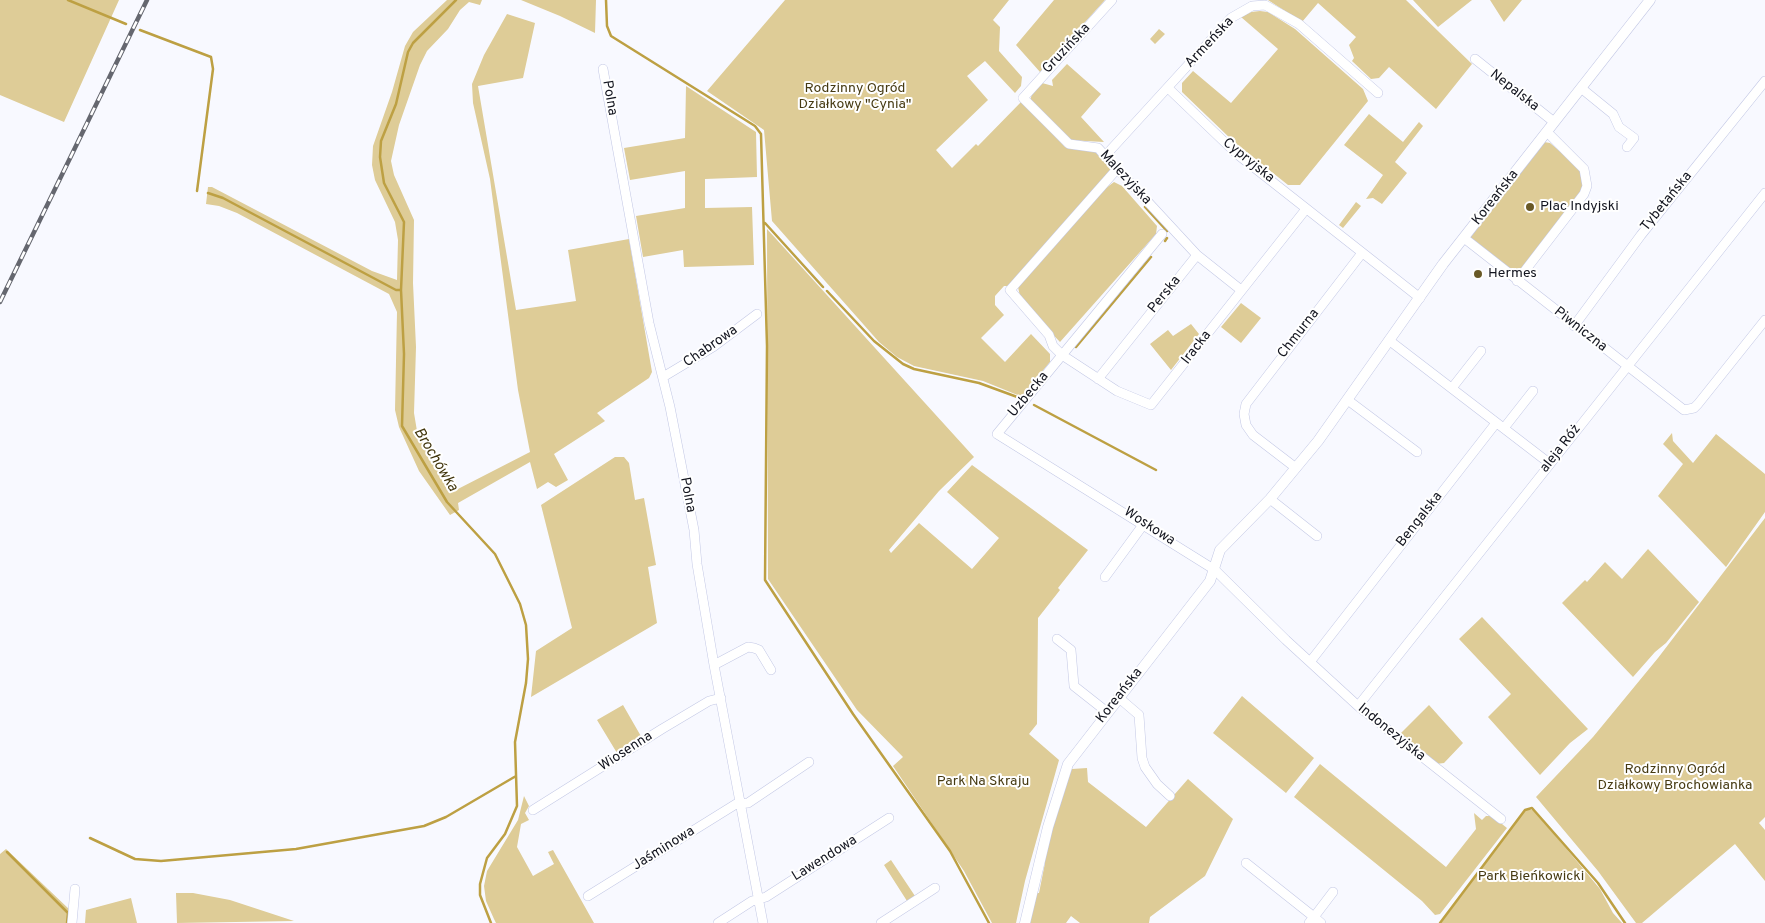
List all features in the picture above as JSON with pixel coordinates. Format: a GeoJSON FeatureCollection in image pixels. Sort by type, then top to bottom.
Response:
{"type":"FeatureCollection","features":[{"type":"Feature","properties":{"kind":"street","name":"Gruzińska"},"geometry":{"type":"LineString","coordinates":[[1023,98],[1112,0]]}},
{"type":"Feature","properties":{"kind":"street","name":"Koreańska"},"geometry":{"type":"LineString","coordinates":[[1025,923],[1048,827],[1068,764],[1106,712],[1210,581],[1215,570],[1218,555],[1224,545],[1270,498],[1349,401],[1464,238],[1650,0]]}},
{"type":"Feature","properties":{"kind":"street","name":"Armeńska"},"geometry":{"type":"LineString","coordinates":[[1105,156],[1232,18],[1251,6],[1265,5],[1299,24],[1378,93]]}},
{"type":"Feature","properties":{"kind":"street","name":"Nepalska"},"geometry":{"type":"LineString","coordinates":[[1474,59],[1554,122]]}},
{"type":"Feature","properties":{"kind":"street","name":"Polna"},"geometry":{"type":"LineString","coordinates":[[603,68],[649,323],[694,530],[697,564],[714,664],[763,923]]}},
{"type":"Feature","properties":{"kind":"street","name":"Tybetańska"},"geometry":{"type":"LineString","coordinates":[[1574,326],[1641,235],[1765,82]]}},
{"type":"Feature","properties":{"kind":"street","name":"Cypryjska"},"geometry":{"type":"LineString","coordinates":[[1168,88],[1227,146],[1362,253]]}},
{"type":"Feature","properties":{"kind":"street"},"geometry":{"type":"LineString","coordinates":[[1580,88],[1613,114],[1619,127],[1634,138],[1628,147]]}},
{"type":"Feature","properties":{"kind":"street","name":"Malezyjska"},"geometry":{"type":"LineString","coordinates":[[1023,98],[1069,144],[1098,148],[1197,255]]}},
{"type":"Feature","properties":{"kind":"street"},"geometry":{"type":"LineString","coordinates":[[1517,281],[1584,194],[1587,186],[1584,169],[1547,132]]}},
{"type":"Feature","properties":{"kind":"street"},"geometry":{"type":"LineString","coordinates":[[1062,355],[1054,346],[1049,335],[1010,290],[1117,169]]}},
{"type":"Feature","properties":{"kind":"street","name":"aleja Róż"},"geometry":{"type":"LineString","coordinates":[[1358,706],[1765,193]]}},
{"type":"Feature","properties":{"kind":"street","name":"Iracka"},"geometry":{"type":"LineString","coordinates":[[1062,355],[1117,390],[1151,405],[1306,209]]}},
{"type":"Feature","properties":{"kind":"street","name":"Uzbecka"},"geometry":{"type":"LineString","coordinates":[[997,434],[1162,234]]}},
{"type":"Feature","properties":{"kind":"street","name":"Piwniczna"},"geometry":{"type":"LineString","coordinates":[[1464,238],[1678,407],[1690,410],[1698,404],[1763,328]]}},
{"type":"Feature","properties":{"kind":"street"},"geometry":{"type":"LineString","coordinates":[[1362,253],[1420,298]]}},
{"type":"Feature","properties":{"kind":"street","name":"Chmurna"},"geometry":{"type":"LineString","coordinates":[[1296,468],[1253,435],[1246,424],[1244,414],[1246,404],[1362,253]]}},
{"type":"Feature","properties":{"kind":"street"},"geometry":{"type":"LineString","coordinates":[[1197,255],[1241,290]]}},
{"type":"Feature","properties":{"kind":"street","name":"Perska"},"geometry":{"type":"LineString","coordinates":[[1098,379],[1197,255]]}},
{"type":"Feature","properties":{"kind":"street","name":"Chabrowa"},"geometry":{"type":"LineString","coordinates":[[662,377],[713,347],[757,314]]}},
{"type":"Feature","properties":{"kind":"street"},"geometry":{"type":"LineString","coordinates":[[1390,341],[1549,463]]}},
{"type":"Feature","properties":{"kind":"street"},"geometry":{"type":"LineString","coordinates":[[1452,388],[1481,351]]}},
{"type":"Feature","properties":{"kind":"street","name":"Bengalska"},"geometry":{"type":"LineString","coordinates":[[1310,662],[1343,618],[1500,425],[1533,390]]}},
{"type":"Feature","properties":{"kind":"street"},"geometry":{"type":"LineString","coordinates":[[1349,401],[1417,452]]}},
{"type":"Feature","properties":{"kind":"street","name":"Woskowa"},"geometry":{"type":"LineString","coordinates":[[997,434],[1215,570],[1286,640]]}},
{"type":"Feature","properties":{"kind":"street"},"geometry":{"type":"LineString","coordinates":[[1270,498],[1317,536]]}},
{"type":"Feature","properties":{"kind":"street"},"geometry":{"type":"LineString","coordinates":[[1105,577],[1143,525]]}},
{"type":"Feature","properties":{"kind":"street"},"geometry":{"type":"LineString","coordinates":[[1057,639],[1071,650],[1074,686],[1106,712]]}},
{"type":"Feature","properties":{"kind":"street","name":"Indonezyjska"},"geometry":{"type":"LineString","coordinates":[[1286,640],[1358,706],[1501,819]]}},
{"type":"Feature","properties":{"kind":"street"},"geometry":{"type":"LineString","coordinates":[[714,664],[748,647],[759,650],[771,670]]}},
{"type":"Feature","properties":{"kind":"street","name":"Wiosenna"},"geometry":{"type":"LineString","coordinates":[[534,810],[662,729],[709,701],[721,698]]}},
{"type":"Feature","properties":{"kind":"street"},"geometry":{"type":"LineString","coordinates":[[1118,698],[1138,715],[1142,758],[1145,767],[1157,784],[1170,796]]}},
{"type":"Feature","properties":{"kind":"street","name":"Jaśminowa"},"geometry":{"type":"LineString","coordinates":[[588,896],[736,804],[748,802],[809,762]]}},
{"type":"Feature","properties":{"kind":"street","name":"Lawendowa"},"geometry":{"type":"LineString","coordinates":[[718,923],[758,899],[766,897],[890,818]]}},
{"type":"Feature","properties":{"kind":"street"},"geometry":{"type":"LineString","coordinates":[[1246,863],[1315,921],[1333,892]]}},
{"type":"Feature","properties":{"kind":"street"},"geometry":{"type":"LineString","coordinates":[[881,923],[935,888]]}},
{"type":"Feature","properties":{"kind":"street"},"geometry":{"type":"LineString","coordinates":[[72,923],[75,890]]}},
{"type":"Feature","properties":{"kind":"green space"},"geometry":{"type":"Polygon","coordinates":[[[0,0],[119,0],[64,122],[0,95],[0,0]]]}},
{"type":"Feature","properties":{"kind":"green space"},"geometry":{"type":"Polygon","coordinates":[[[447,0],[482,0],[480,5],[469,2],[460,10],[448,29],[427,51],[420,65],[399,125],[391,161],[394,175],[414,220],[413,283],[416,347],[414,413],[417,431],[434,464],[454,491],[530,452],[518,390],[490,179],[473,103],[472,84],[484,55],[507,14],[535,23],[523,78],[478,86],[516,310],[576,301],[568,250],[629,239],[652,372],[649,378],[597,413],[605,421],[554,454],[568,480],[556,487],[548,482],[537,489],[530,462],[458,503],[459,510],[450,515],[419,471],[399,427],[395,410],[397,312],[389,294],[237,213],[219,206],[206,204],[208,187],[212,187],[372,271],[397,280],[398,240],[395,222],[375,180],[372,165],[373,146],[392,92],[405,46],[413,32],[447,0]]]}},
{"type":"Feature","properties":{"kind":"green space"},"geometry":{"type":"Polygon","coordinates":[[[521,0],[596,0],[595,33],[560,16],[521,0]]]}},
{"type":"Feature","properties":{"kind":"green space","name":"Rodzinny Ogród Działkowy \"Cynia\""},"geometry":{"type":"Polygon","coordinates":[[[785,0],[1009,0],[993,20],[1000,27],[999,51],[1022,77],[1021,86],[1015,93],[985,61],[967,76],[988,100],[936,150],[952,168],[976,144],[978,146],[1022,101],[1065,147],[1096,152],[1107,162],[1111,170],[1011,286],[1004,286],[995,296],[995,305],[1004,315],[981,338],[1005,362],[1031,334],[1050,354],[1050,362],[1029,387],[1032,390],[1025,398],[983,381],[914,366],[897,357],[879,342],[772,221],[764,130],[707,91],[785,0]]]}},
{"type":"Feature","properties":{"kind":"green space"},"geometry":{"type":"Polygon","coordinates":[[[1054,0],[1105,0],[1040,72],[1016,45],[1054,0]]]}},
{"type":"Feature","properties":{"kind":"green space"},"geometry":{"type":"Polygon","coordinates":[[[1268,0],[1406,0],[1472,64],[1436,109],[1389,67],[1379,78],[1371,79],[1352,61],[1354,58],[1349,45],[1356,37],[1318,3],[1302,22],[1268,0]]]}},
{"type":"Feature","properties":{"kind":"green space"},"geometry":{"type":"Polygon","coordinates":[[[1413,0],[1472,0],[1438,27],[1413,0]]]}},
{"type":"Feature","properties":{"kind":"green space"},"geometry":{"type":"Polygon","coordinates":[[[1490,0],[1522,0],[1504,22],[1490,0]]]}},
{"type":"Feature","properties":{"kind":"green space"},"geometry":{"type":"Polygon","coordinates":[[[1251,12],[1268,12],[1295,29],[1363,89],[1368,101],[1300,185],[1288,185],[1233,141],[1182,92],[1182,83],[1193,71],[1231,103],[1278,49],[1241,17],[1251,12]]]}},
{"type":"Feature","properties":{"kind":"green space"},"geometry":{"type":"Polygon","coordinates":[[[1159,29],[1165,34],[1155,44],[1150,39],[1159,29]]]}},
{"type":"Feature","properties":{"kind":"green space"},"geometry":{"type":"Polygon","coordinates":[[[1067,64],[1101,94],[1081,117],[1104,142],[1067,140],[1030,101],[1033,90],[1042,83],[1053,86],[1052,80],[1067,64]]]}},
{"type":"Feature","properties":{"kind":"green space"},"geometry":{"type":"Polygon","coordinates":[[[686,86],[756,132],[757,177],[705,179],[705,208],[752,207],[754,265],[684,267],[683,250],[643,257],[636,216],[685,208],[685,171],[630,180],[624,148],[685,138],[686,86]]]}},
{"type":"Feature","properties":{"kind":"green space"},"geometry":{"type":"Polygon","coordinates":[[[1369,114],[1403,142],[1419,122],[1423,126],[1395,162],[1407,173],[1382,204],[1373,198],[1366,199],[1383,175],[1344,145],[1369,114]]]}},
{"type":"Feature","properties":{"kind":"green space","name":"Plac Indyjski"},"geometry":{"type":"Polygon","coordinates":[[[1544,142],[1550,143],[1580,168],[1584,187],[1519,273],[1515,275],[1471,240],[1470,235],[1544,142]]]}},
{"type":"Feature","properties":{"kind":"green space"},"geometry":{"type":"Polygon","coordinates":[[[1114,182],[1122,186],[1157,226],[1156,234],[1060,342],[1021,301],[1018,287],[1098,194],[1114,182]]]}},
{"type":"Feature","properties":{"kind":"green space"},"geometry":{"type":"Polygon","coordinates":[[[1356,202],[1361,206],[1343,228],[1339,225],[1356,202]]]}},
{"type":"Feature","properties":{"kind":"green space","name":"Park Na Skraju"},"geometry":{"type":"Polygon","coordinates":[[[767,229],[974,457],[939,491],[889,550],[891,553],[919,523],[972,569],[999,538],[947,492],[972,465],[1088,550],[1058,588],[1060,590],[1038,618],[1037,724],[1029,734],[1059,760],[1025,881],[1016,923],[992,923],[964,871],[893,766],[903,757],[857,710],[768,579],[767,229]]]}},
{"type":"Feature","properties":{"kind":"green space"},"geometry":{"type":"Polygon","coordinates":[[[1241,303],[1261,318],[1241,343],[1221,327],[1241,303]]]}},
{"type":"Feature","properties":{"kind":"green space"},"geometry":{"type":"Polygon","coordinates":[[[1191,324],[1199,334],[1171,370],[1150,344],[1168,330],[1173,336],[1191,324]]]}},
{"type":"Feature","properties":{"kind":"green space"},"geometry":{"type":"Polygon","coordinates":[[[1672,433],[1673,441],[1693,463],[1716,434],[1765,474],[1765,512],[1726,567],[1658,496],[1683,464],[1663,444],[1672,433]]]}},
{"type":"Feature","properties":{"kind":"green space"},"geometry":{"type":"Polygon","coordinates":[[[615,457],[624,457],[629,463],[635,500],[644,498],[656,565],[648,567],[657,623],[531,697],[536,651],[572,628],[541,505],[615,457]]]}},
{"type":"Feature","properties":{"kind":"green space","name":"Rodzinny Ogród Działkowy Brochowianka"},"geometry":{"type":"Polygon","coordinates":[[[1765,518],[1765,817],[1759,823],[1765,830],[1765,881],[1735,844],[1642,923],[1636,923],[1598,871],[1536,797],[1593,737],[1658,658],[1765,518]]]}},
{"type":"Feature","properties":{"kind":"green space"},"geometry":{"type":"Polygon","coordinates":[[[1648,549],[1699,602],[1666,643],[1655,652],[1633,677],[1562,603],[1585,580],[1587,582],[1605,562],[1622,579],[1648,549]]]}},
{"type":"Feature","properties":{"kind":"green space"},"geometry":{"type":"Polygon","coordinates":[[[1482,617],[1588,729],[1570,743],[1540,775],[1488,717],[1511,694],[1459,639],[1482,617]]]}},
{"type":"Feature","properties":{"kind":"green space"},"geometry":{"type":"Polygon","coordinates":[[[1242,696],[1314,758],[1286,793],[1213,733],[1242,696]]]}},
{"type":"Feature","properties":{"kind":"green space"},"geometry":{"type":"Polygon","coordinates":[[[623,705],[642,738],[617,753],[597,720],[623,705]]]}},
{"type":"Feature","properties":{"kind":"green space"},"geometry":{"type":"Polygon","coordinates":[[[1429,705],[1463,743],[1444,763],[1436,764],[1400,734],[1429,705]]]}},
{"type":"Feature","properties":{"kind":"green space"},"geometry":{"type":"Polygon","coordinates":[[[1320,764],[1446,867],[1476,829],[1474,813],[1482,820],[1486,816],[1492,816],[1507,828],[1440,914],[1435,915],[1422,901],[1294,797],[1320,764]]]}},
{"type":"Feature","properties":{"kind":"green space"},"geometry":{"type":"Polygon","coordinates":[[[1087,768],[1088,782],[1146,827],[1188,779],[1233,819],[1205,876],[1150,917],[1149,923],[1080,923],[1071,916],[1066,923],[1028,923],[1034,893],[1039,893],[1045,863],[1044,854],[1068,772],[1072,769],[1087,768]]]}},
{"type":"Feature","properties":{"kind":"green space"},"geometry":{"type":"Polygon","coordinates":[[[524,796],[529,806],[525,813],[529,820],[521,824],[517,847],[533,876],[554,864],[548,852],[553,850],[594,923],[496,923],[486,901],[484,886],[487,871],[518,820],[524,796]]]}},
{"type":"Feature","properties":{"kind":"green space","name":"Park Bieńkowicki"},"geometry":{"type":"Polygon","coordinates":[[[1525,810],[1533,810],[1554,834],[1600,889],[1613,913],[1622,923],[1441,923],[1525,810]]]}},
{"type":"Feature","properties":{"kind":"green space"},"geometry":{"type":"Polygon","coordinates":[[[6,849],[70,910],[70,923],[0,923],[0,854],[6,849]]]}},
{"type":"Feature","properties":{"kind":"green space"},"geometry":{"type":"Polygon","coordinates":[[[891,860],[915,896],[907,901],[884,865],[891,860]]]}},
{"type":"Feature","properties":{"kind":"green space"},"geometry":{"type":"Polygon","coordinates":[[[176,893],[193,893],[230,900],[294,921],[177,923],[176,893]]]}},
{"type":"Feature","properties":{"kind":"green space"},"geometry":{"type":"Polygon","coordinates":[[[131,898],[137,923],[85,923],[86,910],[131,898]]]}},
{"type":"Feature","properties":{"kind":"waterway"},"geometry":{"type":"LineString","coordinates":[[68,0],[126,24]]}},
{"type":"Feature","properties":{"kind":"waterway","name":"Brochówka"},"geometry":{"type":"LineString","coordinates":[[456,0],[413,43],[408,52],[396,104],[381,141],[380,157],[384,183],[404,222],[401,290],[404,354],[402,426],[447,502],[495,554],[520,604],[526,625],[528,659],[526,683],[515,742],[517,806],[505,834],[487,858],[480,884],[480,895],[491,923]]}},
{"type":"Feature","properties":{"kind":"waterway"},"geometry":{"type":"LineString","coordinates":[[606,0],[607,26],[611,36],[755,126],[761,134],[767,346],[765,580],[853,714],[950,851],[989,923]]}},
{"type":"Feature","properties":{"kind":"waterway"},"geometry":{"type":"LineString","coordinates":[[140,30],[211,57],[213,69],[197,191]]}},
{"type":"Feature","properties":{"kind":"waterway"},"geometry":{"type":"LineString","coordinates":[[208,193],[223,198],[396,290],[401,290]]}},
{"type":"Feature","properties":{"kind":"waterway"},"geometry":{"type":"LineString","coordinates":[[1145,207],[1167,231]]}},
{"type":"Feature","properties":{"kind":"waterway"},"geometry":{"type":"LineString","coordinates":[[765,223],[823,287]]}},
{"type":"Feature","properties":{"kind":"waterway"},"geometry":{"type":"LineString","coordinates":[[1076,347],[1151,257]]}},
{"type":"Feature","properties":{"kind":"waterway"},"geometry":{"type":"LineString","coordinates":[[827,291],[874,341],[903,364],[914,369],[979,383],[1020,398]]}},
{"type":"Feature","properties":{"kind":"waterway"},"geometry":{"type":"LineString","coordinates":[[1034,405],[1156,470]]}},
{"type":"Feature","properties":{"kind":"waterway"},"geometry":{"type":"LineString","coordinates":[[90,838],[135,859],[161,861],[296,849],[424,826],[446,817],[516,776]]}},
{"type":"Feature","properties":{"kind":"waterway"},"geometry":{"type":"LineString","coordinates":[[1440,923],[1525,810],[1532,808],[1598,883],[1625,923]]}},
{"type":"Feature","properties":{"kind":"waterway"},"geometry":{"type":"LineString","coordinates":[[7,852],[68,913],[67,923]]}},
{"type":"Feature","properties":{"kind":"railway"},"geometry":{"type":"LineString","coordinates":[[0,302],[147,0]]}},
{"type":"Feature","properties":{"kind":"place","name":"Plac Indyjski"},"geometry":{"type":"Point","coordinates":[1530,207]}},
{"type":"Feature","properties":{"kind":"place","name":"Hermes"},"geometry":{"type":"Point","coordinates":[1478,274]}}]}
